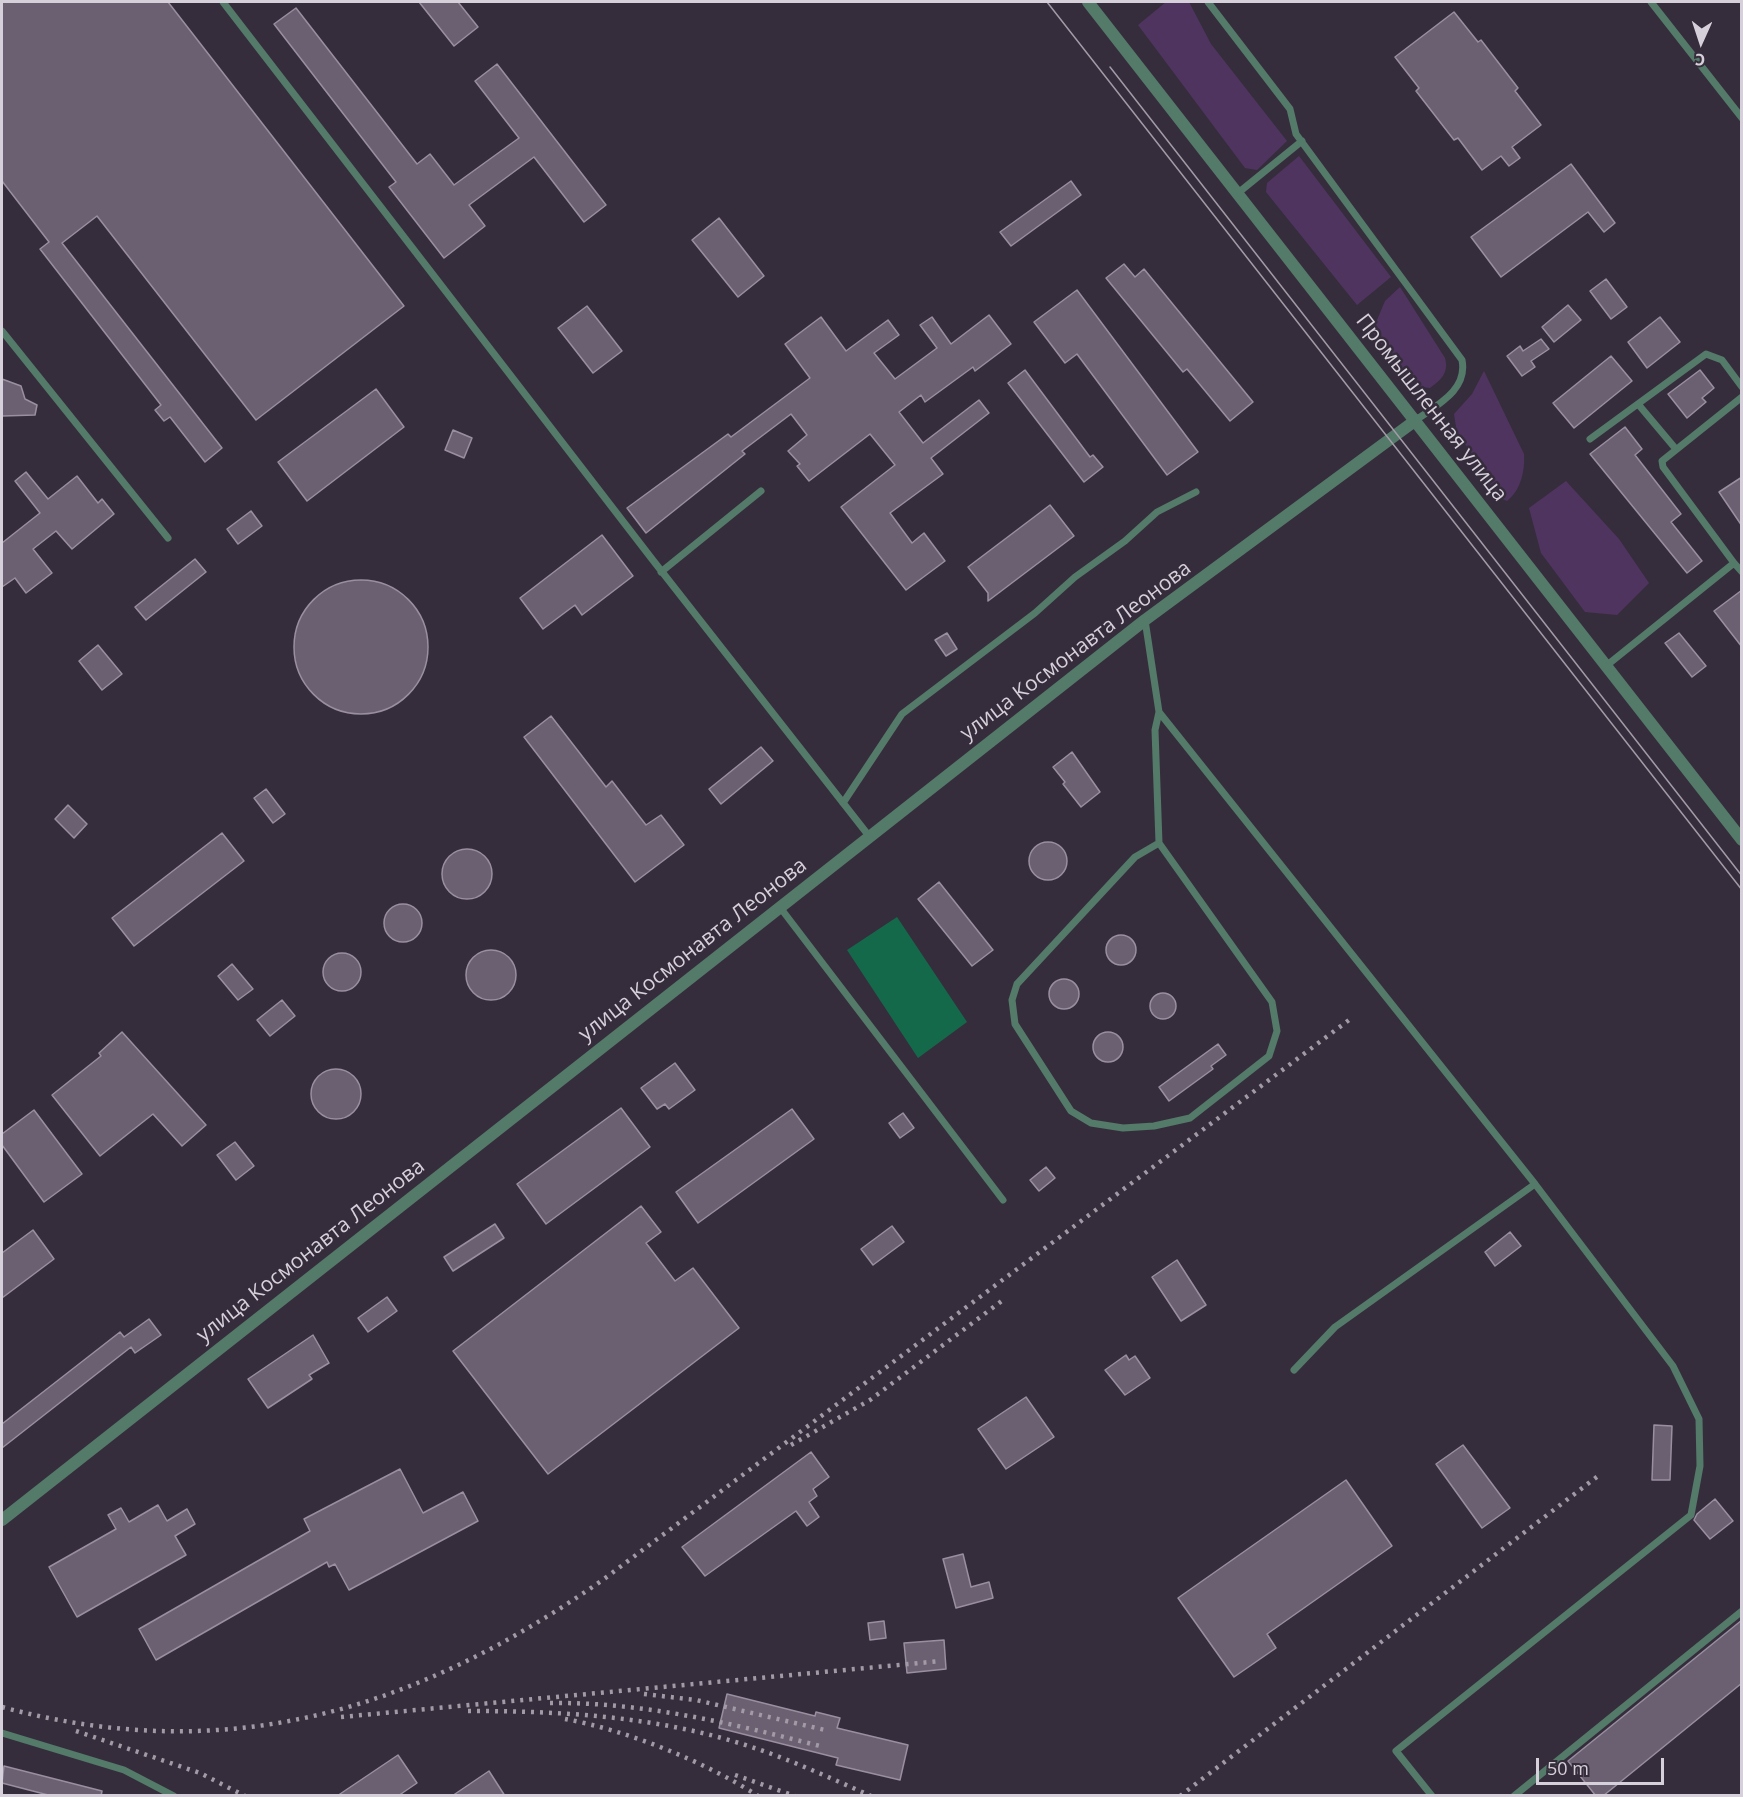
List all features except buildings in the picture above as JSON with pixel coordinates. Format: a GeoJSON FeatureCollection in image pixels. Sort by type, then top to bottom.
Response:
{"type":"FeatureCollection","features":[{"type":"Feature","properties":{"kind":"street","name":"Промышленная улица"},"geometry":{"type":"LineString","coordinates":[[1088,2],[1742,840]]}},
{"type":"Feature","properties":{"kind":"street","name":"улица Космонавта Леонова"},"geometry":{"type":"LineString","coordinates":[[2,1520],[1145,620],[1416,420]]}},
{"type":"Feature","properties":{"kind":"lane"},"geometry":{"type":"LineString","coordinates":[[223,2],[661,572],[869,836]]}},
{"type":"Feature","properties":{"kind":"lane"},"geometry":{"type":"LineString","coordinates":[[1208,2],[1290,109],[1294,129],[1302,141],[1462,360],[1463,374],[1456,389],[1416,420]]}},
{"type":"Feature","properties":{"kind":"lane"},"geometry":{"type":"LineString","coordinates":[[1651,2],[1742,118]]}},
{"type":"Feature","properties":{"kind":"lane"},"geometry":{"type":"LineString","coordinates":[[1238,193],[1302,141]]}},
{"type":"Feature","properties":{"kind":"lane"},"geometry":{"type":"LineString","coordinates":[[2,331],[168,538]]}},
{"type":"Feature","properties":{"kind":"lane"},"geometry":{"type":"LineString","coordinates":[[1590,439],[1706,354],[1722,360],[1742,387]]}},
{"type":"Feature","properties":{"kind":"lane"},"geometry":{"type":"LineString","coordinates":[[1742,397],[1664,457],[1662,464],[1742,572]]}},
{"type":"Feature","properties":{"kind":"lane"},"geometry":{"type":"LineString","coordinates":[[1638,404],[1675,448]]}},
{"type":"Feature","properties":{"kind":"lane"},"geometry":{"type":"LineString","coordinates":[[661,572],[761,491]]}},
{"type":"Feature","properties":{"kind":"lane"},"geometry":{"type":"LineString","coordinates":[[843,803],[902,714],[1035,614],[1075,577],[1125,541],[1157,512],[1196,492]]}},
{"type":"Feature","properties":{"kind":"lane"},"geometry":{"type":"LineString","coordinates":[[1606,666],[1734,563]]}},
{"type":"Feature","properties":{"kind":"lane"},"geometry":{"type":"LineString","coordinates":[[1145,620],[1159,712],[1155,730],[1160,843],[1272,1002],[1277,1031],[1269,1056],[1190,1118],[1144,1127],[1123,1128],[1091,1123],[1071,1111],[1015,1024],[1012,1000],[1017,984],[1135,856],[1160,843]]}},
{"type":"Feature","properties":{"kind":"lane"},"geometry":{"type":"LineString","coordinates":[[1159,712],[1535,1184],[1673,1366],[1699,1419],[1700,1466],[1691,1515],[1396,1751],[1432,1796]]}},
{"type":"Feature","properties":{"kind":"lane"},"geometry":{"type":"LineString","coordinates":[[779,906],[1003,1200]]}},
{"type":"Feature","properties":{"kind":"lane"},"geometry":{"type":"LineString","coordinates":[[1294,1370],[1335,1327],[1535,1184]]}},
{"type":"Feature","properties":{"kind":"lane"},"geometry":{"type":"LineString","coordinates":[[1514,1796],[1742,1611]]}},
{"type":"Feature","properties":{"kind":"lane"},"geometry":{"type":"LineString","coordinates":[[2,1733],[124,1770],[174,1796]]}},
{"type":"Feature","properties":{"kind":"shaded area"},"geometry":{"type":"Polygon","coordinates":[[[1166,2],[1189,2],[1211,44],[1287,141],[1257,170],[1245,168],[1138,25],[1166,2]]]}},
{"type":"Feature","properties":{"kind":"shaded area"},"geometry":{"type":"Polygon","coordinates":[[[1299,156],[1391,277],[1357,305],[1266,192],[1267,183],[1299,156]]]}},
{"type":"Feature","properties":{"kind":"shaded area"},"geometry":{"type":"Polygon","coordinates":[[[1400,287],[1445,358],[1446,368],[1443,376],[1430,388],[1415,386],[1399,377],[1394,360],[1372,332],[1385,301],[1400,287]]]}},
{"type":"Feature","properties":{"kind":"shaded area"},"geometry":{"type":"Polygon","coordinates":[[[1484,371],[1524,454],[1521,480],[1512,497],[1507,501],[1496,496],[1482,468],[1457,433],[1454,414],[1472,394],[1484,371]]]}},
{"type":"Feature","properties":{"kind":"shaded area"},"geometry":{"type":"Polygon","coordinates":[[[1566,481],[1619,539],[1649,583],[1617,615],[1585,612],[1541,553],[1529,508],[1566,481]]]}},
{"type":"Feature","properties":{"kind":"shaded area"},"geometry":{"type":"Polygon","coordinates":[[[897,917],[967,1022],[918,1058],[847,950],[897,917]]]}},
{"type":"Feature","properties":{"kind":"tram line"},"geometry":{"type":"LineString","coordinates":[[1047,2],[1742,890]]}},
{"type":"Feature","properties":{"kind":"tram line"},"geometry":{"type":"LineString","coordinates":[[1110,67],[1742,876]]}},
{"type":"Feature","properties":{"kind":"railway"},"geometry":{"type":"LineString","coordinates":[[2,1707],[85,1724],[165,1731],[242,1728],[318,1715],[391,1693],[463,1663],[534,1625],[604,1579],[1353,1017]]}},
{"type":"Feature","properties":{"kind":"railway"},"geometry":{"type":"LineString","coordinates":[[791,1445],[870,1400],[1003,1300]]}},
{"type":"Feature","properties":{"kind":"railway"},"geometry":{"type":"LineString","coordinates":[[1180,1796],[1598,1476]]}},
{"type":"Feature","properties":{"kind":"railway"},"geometry":{"type":"LineString","coordinates":[[341,1717],[941,1661]]}},
{"type":"Feature","properties":{"kind":"railway"},"geometry":{"type":"LineString","coordinates":[[644,1694],[696,1700],[825,1730]]}},
{"type":"Feature","properties":{"kind":"railway"},"geometry":{"type":"LineString","coordinates":[[550,1703],[619,1706],[686,1715],[820,1746]]}},
{"type":"Feature","properties":{"kind":"railway"},"geometry":{"type":"LineString","coordinates":[[468,1711],[537,1712],[605,1717],[706,1734],[756,1749],[871,1796]]}},
{"type":"Feature","properties":{"kind":"railway"},"geometry":{"type":"LineString","coordinates":[[565,1719],[614,1731],[665,1749],[714,1771],[758,1796]]}},
{"type":"Feature","properties":{"kind":"railway"},"geometry":{"type":"LineString","coordinates":[[76,1731],[200,1773],[245,1796]]}},
{"type":"Feature","properties":{"kind":"railway"},"geometry":{"type":"LineString","coordinates":[[735,1775],[795,1796]]}}]}
